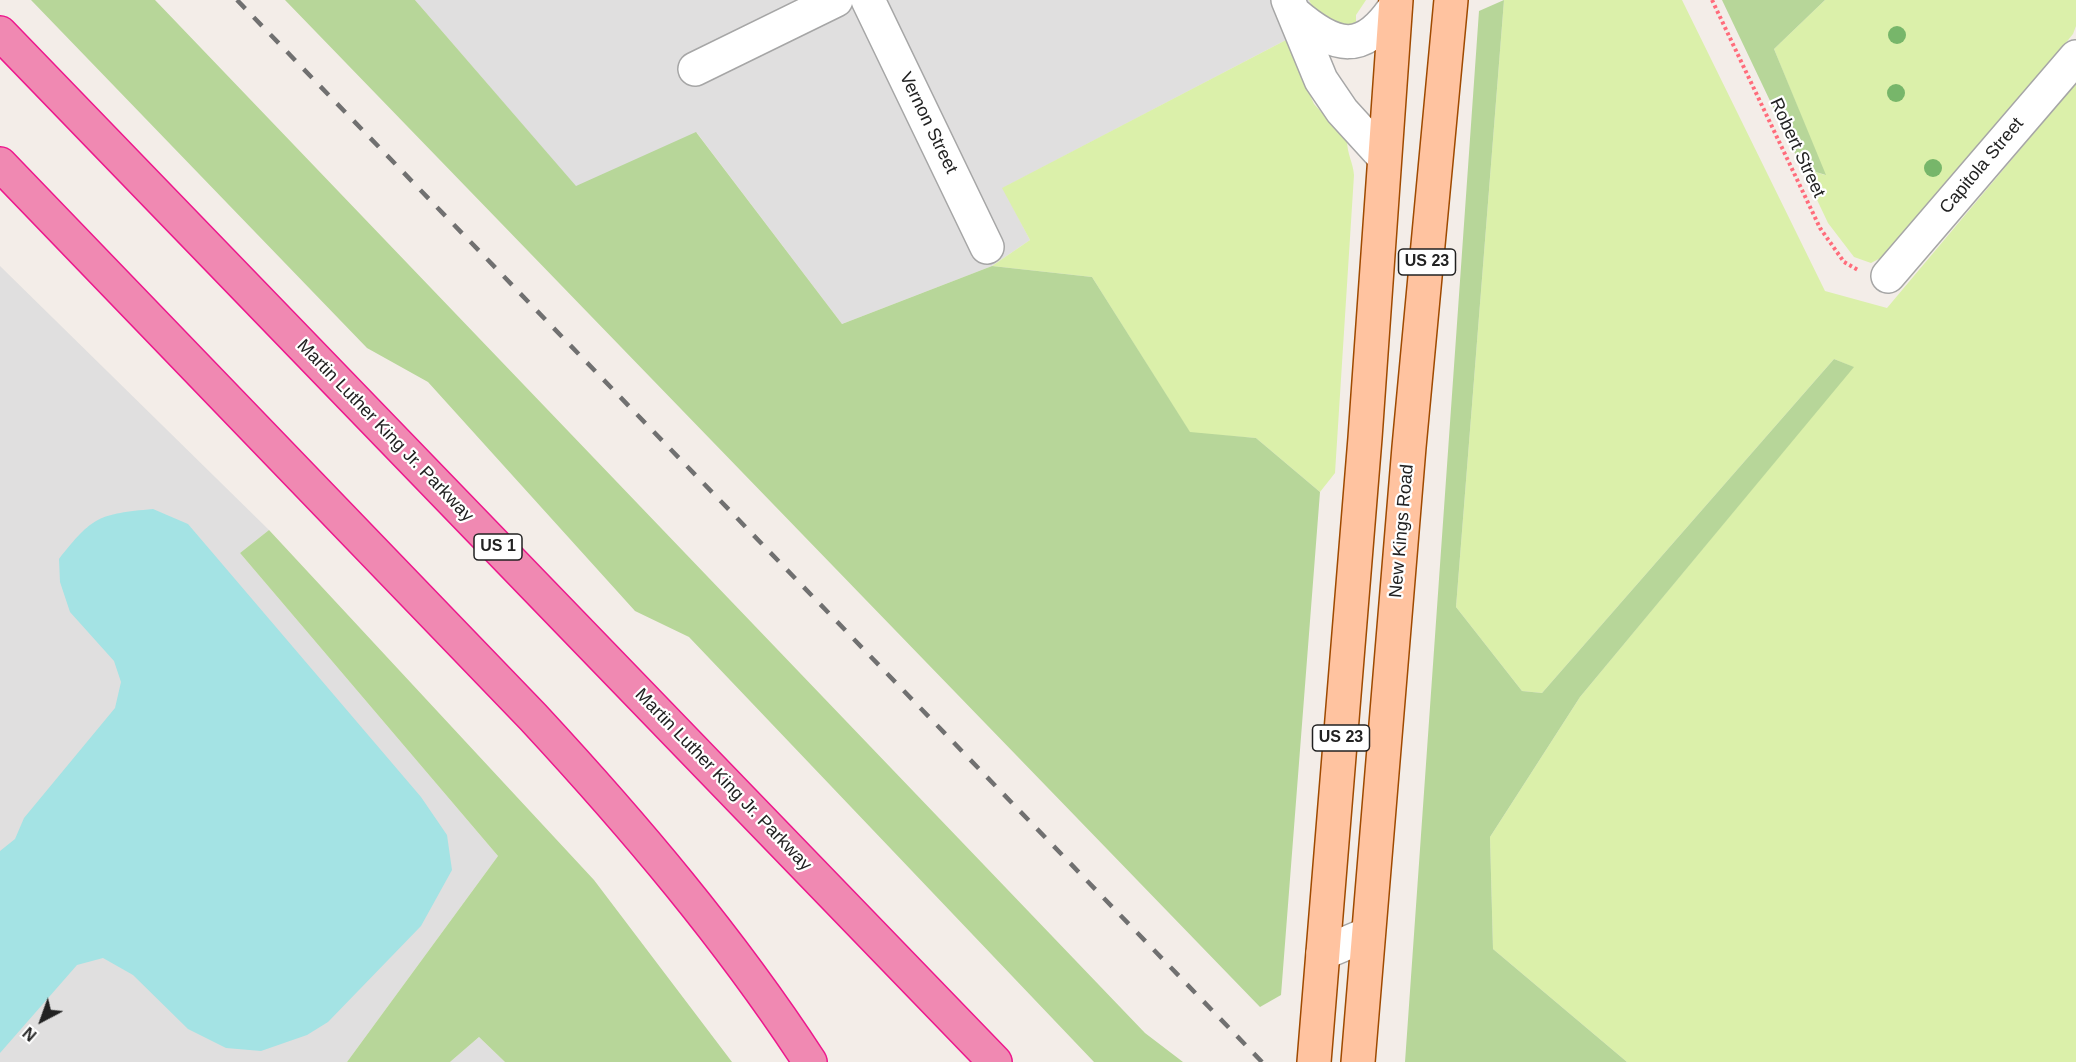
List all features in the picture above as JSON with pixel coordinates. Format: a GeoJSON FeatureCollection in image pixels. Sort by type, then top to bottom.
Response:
{"type":"FeatureCollection","features":[{"type":"Feature","properties":{"kind":"highway","name":"Martin Luther King Jr. Parkway"},"geometry":{"type":"LineString","coordinates":[[0,33],[994,1062]]}},
{"type":"Feature","properties":{"kind":"highway"},"geometry":{"type":"LineString","coordinates":[[0,164],[589,777],[667,866],[739,959],[810,1062]]}},
{"type":"Feature","properties":{"kind":"main road","name":"New Kings Road"},"geometry":{"type":"LineString","coordinates":[[1358,1062],[1409,447],[1451,0]]}},
{"type":"Feature","properties":{"kind":"main road","name":"US 23"},"geometry":{"type":"LineString","coordinates":[[1314,1062],[1365,438],[1395,4]]}},
{"type":"Feature","properties":{"kind":"street"},"geometry":{"type":"LineString","coordinates":[[695,69],[836,0]]}},
{"type":"Feature","properties":{"kind":"street","name":"Vernon Street"},"geometry":{"type":"LineString","coordinates":[[868,0],[987,247]]}},
{"type":"Feature","properties":{"kind":"street"},"geometry":{"type":"LineString","coordinates":[[1292,7],[1316,32],[1336,41],[1361,41],[1381,28],[1395,4]]}},
{"type":"Feature","properties":{"kind":"street"},"geometry":{"type":"LineString","coordinates":[[1292,7],[1321,80],[1342,111],[1383,156]]}},
{"type":"Feature","properties":{"kind":"street","name":"Capitola Street"},"geometry":{"type":"LineString","coordinates":[[1888,276],[2076,57]]}},
{"type":"Feature","properties":{"kind":"street"},"geometry":{"type":"LineString","coordinates":[[1323,953],[1368,934]]}},
{"type":"Feature","properties":{"kind":"path","name":"Robert Street"},"geometry":{"type":"LineString","coordinates":[[1712,0],[1820,228],[1844,262],[1865,273],[1888,276]]}},
{"type":"Feature","properties":{"kind":"shaded area"},"geometry":{"type":"Polygon","coordinates":[[[415,0],[1309,0],[1317,16],[1286,40],[1003,188],[1030,240],[992,266],[842,324],[697,133],[576,187],[415,0]]]}},
{"type":"Feature","properties":{"kind":"shaded area"},"geometry":{"type":"Polygon","coordinates":[[[0,266],[269,530],[240,553],[498,856],[347,1062],[0,1062],[0,266]]]}},
{"type":"Feature","properties":{"kind":"shaded area"},"geometry":{"type":"Polygon","coordinates":[[[479,1037],[505,1062],[450,1062],[479,1037]]]}},
{"type":"Feature","properties":{"kind":"green space"},"geometry":{"type":"Polygon","coordinates":[[[31,0],[155,0],[1145,1033],[1183,1062],[1094,1062],[689,637],[635,611],[428,382],[367,348],[31,0]]]}},
{"type":"Feature","properties":{"kind":"green space"},"geometry":{"type":"Polygon","coordinates":[[[285,0],[415,0],[576,186],[696,132],[842,324],[992,266],[1092,277],[1190,432],[1256,438],[1320,492],[1281,995],[1260,1007],[285,0]]]}},
{"type":"Feature","properties":{"kind":"green space"},"geometry":{"type":"Polygon","coordinates":[[[1309,0],[1366,0],[1356,15],[1356,26],[1345,29],[1317,16],[1309,0]]]}},
{"type":"Feature","properties":{"kind":"green space"},"geometry":{"type":"Polygon","coordinates":[[[1504,0],[1682,0],[1825,291],[1887,308],[2076,83],[2076,1062],[1627,1062],[1493,949],[1490,837],[1580,697],[1853,367],[1834,359],[1542,693],[1522,691],[1456,607],[1504,0]]]}},
{"type":"Feature","properties":{"kind":"green space"},"geometry":{"type":"Polygon","coordinates":[[[1504,0],[1456,607],[1522,691],[1542,693],[1834,359],[1854,367],[1580,697],[1490,837],[1493,949],[1627,1062],[1405,1062],[1479,11],[1504,0]]]}},
{"type":"Feature","properties":{"kind":"green space"},"geometry":{"type":"Polygon","coordinates":[[[1722,0],[1825,0],[1774,49],[1826,175],[1802,168],[1722,0]]]}},
{"type":"Feature","properties":{"kind":"green space"},"geometry":{"type":"Polygon","coordinates":[[[1825,0],[2076,0],[2076,26],[2073,34],[1898,249],[1871,263],[1854,257],[1828,223],[1802,168],[1825,175],[1774,49],[1825,0]]]}},
{"type":"Feature","properties":{"kind":"green space"},"geometry":{"type":"Polygon","coordinates":[[[1286,40],[1314,104],[1347,140],[1354,175],[1335,473],[1320,492],[1256,438],[1190,433],[1092,277],[992,266],[1030,240],[1002,188],[1286,40]]]}},
{"type":"Feature","properties":{"kind":"green space"},"geometry":{"type":"Polygon","coordinates":[[[269,530],[594,880],[732,1062],[505,1062],[479,1037],[450,1062],[347,1062],[498,856],[240,553],[269,530]]]}},
{"type":"Feature","properties":{"kind":"water"},"geometry":{"type":"Polygon","coordinates":[[[153,509],[188,524],[421,797],[447,835],[452,870],[421,926],[328,1022],[307,1035],[261,1051],[226,1048],[188,1029],[133,975],[103,958],[77,965],[0,1053],[0,851],[15,839],[24,818],[115,708],[121,682],[114,661],[70,612],[60,582],[59,559],[80,534],[98,520],[120,513],[153,509]]]}},
{"type":"Feature","properties":{"kind":"railway"},"geometry":{"type":"LineString","coordinates":[[237,0],[1262,1062]]}}]}
